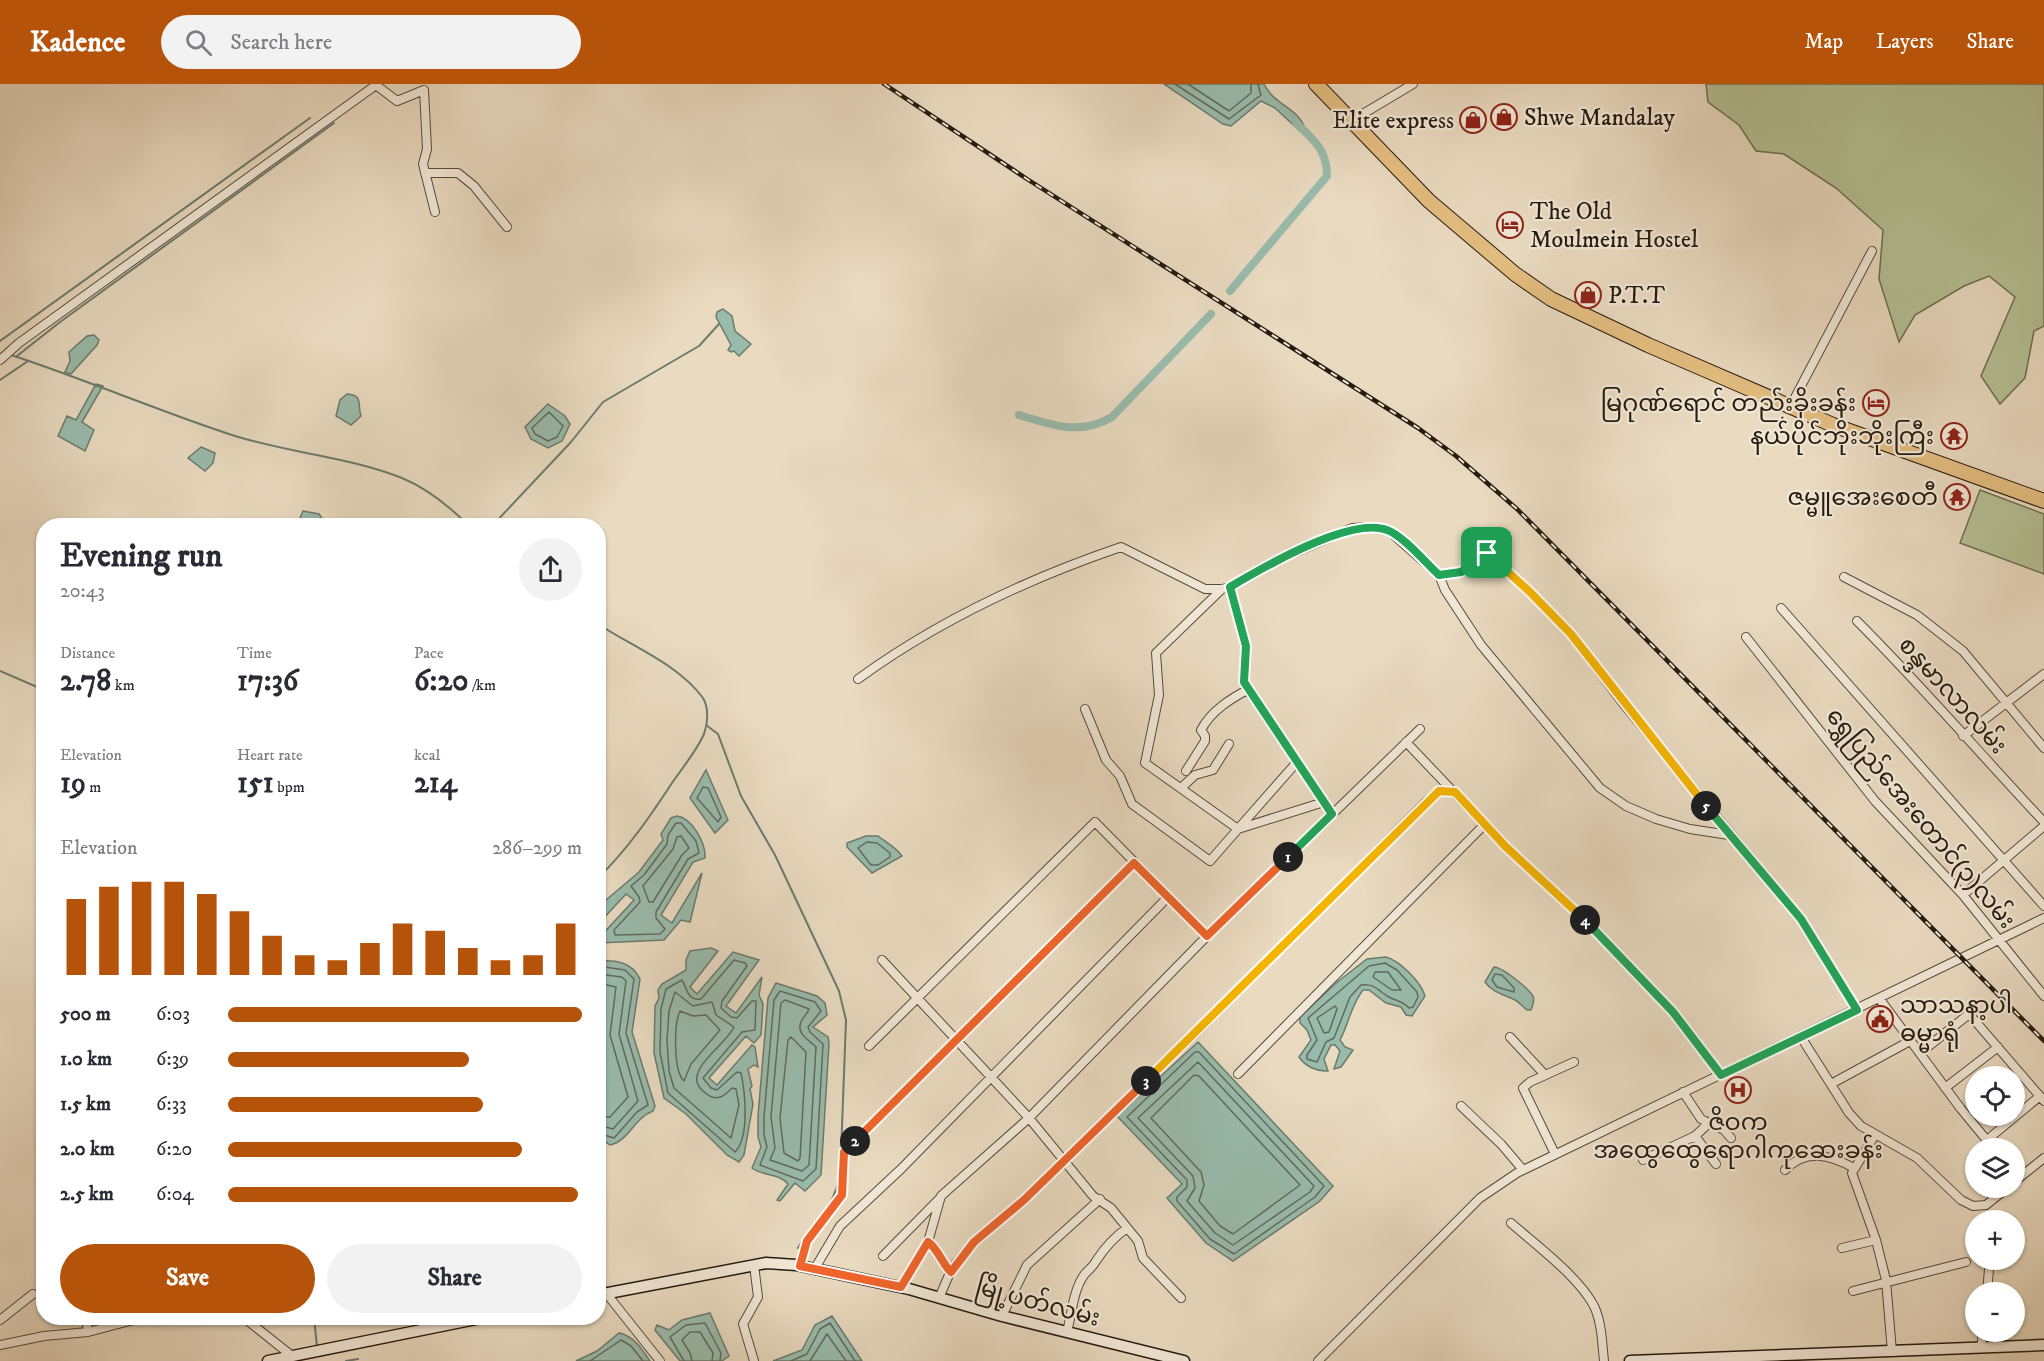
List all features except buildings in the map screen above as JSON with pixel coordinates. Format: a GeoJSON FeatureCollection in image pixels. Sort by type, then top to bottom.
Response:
{"type":"FeatureCollection","features":[{"type":"Feature","properties":{"kind":"highway"},"geometry":{"type":"LineString","coordinates":[[1316,84],[1429,201],[1506,267],[1551,299],[1629,337],[1833,425],[2044,501]]}},
{"type":"Feature","properties":{"kind":"main road","name":"မြို့ပတ်လမ်း"},"geometry":{"type":"LineString","coordinates":[[606,1293],[766,1263],[800,1266],[901,1287],[1002,1316],[1184,1361]]}},
{"type":"Feature","properties":{"kind":"main road"},"geometry":{"type":"LineString","coordinates":[[268,1361],[446,1325]]}},
{"type":"Feature","properties":{"kind":"main road"},"geometry":{"type":"LineString","coordinates":[[1630,1361],[2042,1347]]}},
{"type":"Feature","properties":{"kind":"street"},"geometry":{"type":"LineString","coordinates":[[1352,121],[1413,84]]}},
{"type":"Feature","properties":{"kind":"street"},"geometry":{"type":"LineString","coordinates":[[0,360],[19,343],[376,85],[397,101],[424,87],[427,149],[423,164],[435,212]]}},
{"type":"Feature","properties":{"kind":"street"},"geometry":{"type":"LineString","coordinates":[[425,173],[458,173],[474,186],[507,227]]}},
{"type":"Feature","properties":{"kind":"street"},"geometry":{"type":"LineString","coordinates":[[1790,407],[1872,250]]}},
{"type":"Feature","properties":{"kind":"street"},"geometry":{"type":"LineString","coordinates":[[1238,829],[1145,763],[1158,695],[1156,653],[1226,588],[1269,564],[1352,528],[1371,526],[1388,530],[1439,575],[1445,590],[1481,645],[1600,788],[1626,807],[1656,819],[1690,829],[1729,835]]}},
{"type":"Feature","properties":{"kind":"street"},"geometry":{"type":"LineString","coordinates":[[1479,546],[1530,592],[1571,634],[1729,835],[1801,919],[1857,1010]]}},
{"type":"Feature","properties":{"kind":"street"},"geometry":{"type":"LineString","coordinates":[[858,679],[899,649],[972,607],[1076,562],[1121,547],[1205,589],[1226,588]]}},
{"type":"Feature","properties":{"kind":"street"},"geometry":{"type":"LineString","coordinates":[[1439,575],[1461,572],[1487,553]]}},
{"type":"Feature","properties":{"kind":"street"},"geometry":{"type":"LineString","coordinates":[[1844,577],[1917,615],[1963,651],[2043,743]]}},
{"type":"Feature","properties":{"kind":"street"},"geometry":{"type":"LineString","coordinates":[[1226,588],[1246,646],[1244,682],[1332,814]]}},
{"type":"Feature","properties":{"kind":"street"},"geometry":{"type":"LineString","coordinates":[[1781,608],[2044,906]]}},
{"type":"Feature","properties":{"kind":"street","name":"စန္ဒမာလာလမ်း"},"geometry":{"type":"LineString","coordinates":[[1857,621],[1920,684],[1963,736],[2044,824]]}},
{"type":"Feature","properties":{"kind":"street","name":"ရွှေပြည်အေးတောင်(၃)လမ်း"},"geometry":{"type":"LineString","coordinates":[[1746,637],[1875,801],[1963,895],[2044,996]]}},
{"type":"Feature","properties":{"kind":"street"},"geometry":{"type":"LineString","coordinates":[[1963,736],[2044,674]]}},
{"type":"Feature","properties":{"kind":"street"},"geometry":{"type":"LineString","coordinates":[[1186,771],[1205,741],[1201,730],[1204,724],[1225,702],[1249,689]]}},
{"type":"Feature","properties":{"kind":"street"},"geometry":{"type":"LineString","coordinates":[[1085,709],[1106,760],[1120,776],[1132,804],[1210,861],[1297,762]]}},
{"type":"Feature","properties":{"kind":"street"},"geometry":{"type":"LineString","coordinates":[[883,1256],[941,1196],[1029,1118],[1207,936],[1420,729]]}},
{"type":"Feature","properties":{"kind":"street"},"geometry":{"type":"LineString","coordinates":[[1406,742],[1484,825],[1592,926],[1673,1012],[1721,1075]]}},
{"type":"Feature","properties":{"kind":"street"},"geometry":{"type":"LineString","coordinates":[[1180,788],[1195,775],[1213,770],[1229,744]]}},
{"type":"Feature","properties":{"kind":"street"},"geometry":{"type":"LineString","coordinates":[[939,1298],[951,1272],[974,1242],[1064,1161],[1426,802],[1439,791],[1455,792]]}},
{"type":"Feature","properties":{"kind":"street"},"geometry":{"type":"LineString","coordinates":[[1238,829],[1324,802]]}},
{"type":"Feature","properties":{"kind":"street"},"geometry":{"type":"LineString","coordinates":[[869,1046],[1095,822],[1207,936]]}},
{"type":"Feature","properties":{"kind":"street"},"geometry":{"type":"LineString","coordinates":[[1963,895],[2044,824]]}},
{"type":"Feature","properties":{"kind":"street"},"geometry":{"type":"LineString","coordinates":[[1238,1074],[1484,825]]}},
{"type":"Feature","properties":{"kind":"street"},"geometry":{"type":"LineString","coordinates":[[800,1266],[807,1241],[842,1195],[844,1152],[1134,863]]}},
{"type":"Feature","properties":{"kind":"street"},"geometry":{"type":"LineString","coordinates":[[815,1268],[840,1226],[992,1076],[1167,897]]}},
{"type":"Feature","properties":{"kind":"street"},"geometry":{"type":"LineString","coordinates":[[1318,1361],[1480,1198],[1523,1170],[2044,918]]}},
{"type":"Feature","properties":{"kind":"street"},"geometry":{"type":"LineString","coordinates":[[882,960],[954,1040],[992,1076],[1093,1196],[1100,1199],[1127,1228],[1138,1241],[1143,1258],[1181,1298]]}},
{"type":"Feature","properties":{"kind":"street"},"geometry":{"type":"LineString","coordinates":[[1879,998],[1945,1088],[1985,1138]]}},
{"type":"Feature","properties":{"kind":"street"},"geometry":{"type":"LineString","coordinates":[[1920,1053],[1969,1014],[2042,1099],[1990,1138]]}},
{"type":"Feature","properties":{"kind":"street"},"geometry":{"type":"LineString","coordinates":[[1510,1037],[1545,1075]]}},
{"type":"Feature","properties":{"kind":"street"},"geometry":{"type":"LineString","coordinates":[[1801,1037],[1849,1113],[1861,1126],[1917,1158],[1961,1200],[1973,1206],[1986,1205],[1995,1198]]}},
{"type":"Feature","properties":{"kind":"street"},"geometry":{"type":"LineString","coordinates":[[1831,1084],[1910,1041]]}},
{"type":"Feature","properties":{"kind":"street"},"geometry":{"type":"LineString","coordinates":[[1945,1088],[1998,1047]]}},
{"type":"Feature","properties":{"kind":"street"},"geometry":{"type":"LineString","coordinates":[[1555,1154],[1523,1088],[1574,1062]]}},
{"type":"Feature","properties":{"kind":"street"},"geometry":{"type":"LineString","coordinates":[[1683,1092],[1701,1119],[1724,1130],[1731,1137]]}},
{"type":"Feature","properties":{"kind":"street"},"geometry":{"type":"LineString","coordinates":[[1461,1106],[1501,1144],[1523,1170]]}},
{"type":"Feature","properties":{"kind":"street"},"geometry":{"type":"LineString","coordinates":[[1643,1160],[1695,1136],[1709,1123]]}},
{"type":"Feature","properties":{"kind":"street"},"geometry":{"type":"LineString","coordinates":[[1695,1136],[1716,1164]]}},
{"type":"Feature","properties":{"kind":"street"},"geometry":{"type":"LineString","coordinates":[[1875,1136],[1854,1168],[1854,1179],[1876,1240],[1886,1283],[1892,1352]]}},
{"type":"Feature","properties":{"kind":"street"},"geometry":{"type":"LineString","coordinates":[[1785,1170],[1792,1163],[1816,1154],[1841,1161],[1854,1168]]}},
{"type":"Feature","properties":{"kind":"street"},"geometry":{"type":"LineString","coordinates":[[2025,1174],[2043,1160]]}},
{"type":"Feature","properties":{"kind":"street"},"geometry":{"type":"LineString","coordinates":[[901,1287],[928,1242],[941,1196]]}},
{"type":"Feature","properties":{"kind":"street"},"geometry":{"type":"LineString","coordinates":[[1002,1316],[1027,1265],[1100,1199]]}},
{"type":"Feature","properties":{"kind":"street"},"geometry":{"type":"LineString","coordinates":[[1511,1223],[1580,1286],[1594,1306],[1601,1329],[1604,1361]]}},
{"type":"Feature","properties":{"kind":"street"},"geometry":{"type":"LineString","coordinates":[[1067,1332],[1070,1313],[1084,1275],[1096,1262],[1101,1251],[1127,1228]]}},
{"type":"Feature","properties":{"kind":"street"},"geometry":{"type":"LineString","coordinates":[[1842,1248],[1876,1240]]}},
{"type":"Feature","properties":{"kind":"street"},"geometry":{"type":"LineString","coordinates":[[928,1242],[936,1248],[940,1261],[951,1272]]}},
{"type":"Feature","properties":{"kind":"street"},"geometry":{"type":"LineString","coordinates":[[1853,1291],[1965,1262]]}},
{"type":"Feature","properties":{"kind":"street"},"geometry":{"type":"LineString","coordinates":[[754,1265],[758,1298],[743,1324],[754,1361]]}},
{"type":"Feature","properties":{"kind":"street"},"geometry":{"type":"LineString","coordinates":[[0,1320],[33,1294]]}},
{"type":"Feature","properties":{"kind":"street"},"geometry":{"type":"LineString","coordinates":[[606,1299],[660,1361]]}},
{"type":"Feature","properties":{"kind":"street"},"geometry":{"type":"LineString","coordinates":[[87,1325],[88,1332]]}},
{"type":"Feature","properties":{"kind":"street"},"geometry":{"type":"LineString","coordinates":[[0,1345],[44,1336],[88,1332],[115,1325]]}},
{"type":"Feature","properties":{"kind":"street"},"geometry":{"type":"LineString","coordinates":[[253,1325],[292,1356]]}},
{"type":"Feature","properties":{"kind":"street"},"geometry":{"type":"LineString","coordinates":[[1982,1342],[1982,1348]]}},
{"type":"Feature","properties":{"kind":"shaded area"},"geometry":{"type":"Polygon","coordinates":[[[1706,84],[2044,84],[2044,326],[2034,331],[2025,378],[2000,404],[1981,376],[2015,297],[1989,276],[1964,286],[1915,315],[1899,342],[1879,279],[1883,230],[1836,188],[1784,154],[1756,151],[1739,125],[1708,102],[1706,84]]]}},
{"type":"Feature","properties":{"kind":"shaded area"},"geometry":{"type":"Polygon","coordinates":[[[1980,490],[2044,514],[2044,574],[1960,543],[1980,490]]]}},
{"type":"Feature","properties":{"kind":"water"},"geometry":{"type":"Polygon","coordinates":[[[1164,84],[1264,84],[1274,97],[1297,116],[1305,129],[1301,132],[1275,108],[1261,101],[1231,126],[1223,124],[1164,84]]]}},
{"type":"Feature","properties":{"kind":"water"},"geometry":{"type":"Polygon","coordinates":[[[723,309],[732,316],[735,331],[751,344],[739,356],[734,351],[728,350],[731,345],[716,317],[717,312],[723,309]]]}},
{"type":"Feature","properties":{"kind":"water"},"geometry":{"type":"Polygon","coordinates":[[[94,335],[99,340],[97,345],[71,374],[65,372],[70,361],[69,352],[87,336],[94,335]]]}},
{"type":"Feature","properties":{"kind":"water"},"geometry":{"type":"Polygon","coordinates":[[[96,384],[103,386],[82,422],[94,430],[85,451],[58,436],[67,416],[76,420],[96,384]]]}},
{"type":"Feature","properties":{"kind":"water"},"geometry":{"type":"Polygon","coordinates":[[[347,394],[358,398],[361,416],[351,425],[336,416],[340,400],[347,394]]]}},
{"type":"Feature","properties":{"kind":"water"},"geometry":{"type":"Polygon","coordinates":[[[548,404],[565,416],[570,424],[562,441],[548,448],[531,439],[525,427],[548,404]]]}},
{"type":"Feature","properties":{"kind":"water"},"geometry":{"type":"Polygon","coordinates":[[[201,447],[215,453],[213,463],[205,471],[188,458],[201,447]]]}},
{"type":"Feature","properties":{"kind":"water"},"geometry":{"type":"Polygon","coordinates":[[[303,511],[319,514],[322,518],[300,518],[303,511]]]}},
{"type":"Feature","properties":{"kind":"water"},"geometry":{"type":"Polygon","coordinates":[[[706,770],[728,820],[715,833],[690,798],[706,770]]]}},
{"type":"Feature","properties":{"kind":"water"},"geometry":{"type":"Polygon","coordinates":[[[677,816],[683,818],[693,826],[701,839],[705,852],[705,858],[693,862],[661,915],[672,923],[702,873],[690,922],[681,920],[664,940],[606,943],[606,930],[634,900],[626,894],[606,915],[606,900],[639,872],[663,840],[661,834],[671,818],[677,816]]]}},
{"type":"Feature","properties":{"kind":"water"},"geometry":{"type":"Polygon","coordinates":[[[866,836],[878,836],[902,856],[872,873],[847,847],[847,843],[866,836]]]}},
{"type":"Feature","properties":{"kind":"water"},"geometry":{"type":"Polygon","coordinates":[[[711,948],[718,951],[690,987],[697,994],[733,952],[759,960],[726,1006],[736,1013],[762,977],[759,995],[763,1004],[761,1035],[754,1043],[746,1036],[709,1078],[717,1085],[752,1045],[755,1047],[758,1067],[754,1065],[748,1069],[753,1104],[744,1155],[739,1162],[727,1155],[686,1114],[664,1098],[654,1053],[655,1006],[659,998],[658,990],[662,984],[686,970],[686,960],[690,951],[711,948]]]}},
{"type":"Feature","properties":{"kind":"water"},"geometry":{"type":"Polygon","coordinates":[[[1386,957],[1403,967],[1423,990],[1425,996],[1412,1016],[1406,1015],[1401,1007],[1386,1003],[1369,990],[1363,990],[1340,1040],[1345,1047],[1353,1050],[1341,1067],[1334,1069],[1340,1051],[1335,1045],[1331,1045],[1324,1059],[1328,1071],[1312,1068],[1305,1063],[1299,1057],[1311,1040],[1307,1030],[1300,1023],[1300,1017],[1336,983],[1367,959],[1386,957]]]}},
{"type":"Feature","properties":{"kind":"water"},"geometry":{"type":"Polygon","coordinates":[[[606,961],[623,963],[633,969],[640,979],[632,1032],[655,1106],[653,1111],[646,1114],[622,1139],[610,1145],[606,1142],[606,961]]]}},
{"type":"Feature","properties":{"kind":"water"},"geometry":{"type":"Polygon","coordinates":[[[1494,967],[1509,974],[1530,992],[1534,1000],[1531,1010],[1527,1010],[1516,1001],[1488,986],[1485,982],[1494,967]]]}},
{"type":"Feature","properties":{"kind":"water"},"geometry":{"type":"Polygon","coordinates":[[[776,983],[817,996],[825,1003],[827,1015],[813,1027],[828,1037],[829,1044],[821,1175],[805,1191],[795,1183],[780,1201],[777,1200],[788,1184],[780,1178],[752,1168],[761,1147],[758,1137],[758,1116],[768,998],[776,983]]]}},
{"type":"Feature","properties":{"kind":"water"},"geometry":{"type":"Polygon","coordinates":[[[1198,1042],[1333,1186],[1320,1201],[1233,1261],[1206,1243],[1167,1198],[1182,1184],[1117,1116],[1198,1042]]]}},
{"type":"Feature","properties":{"kind":"water"},"geometry":{"type":"Polygon","coordinates":[[[710,1313],[729,1356],[722,1361],[680,1361],[655,1330],[657,1325],[669,1330],[682,1320],[710,1313]]]}},
{"type":"Feature","properties":{"kind":"water"},"geometry":{"type":"Polygon","coordinates":[[[832,1316],[862,1361],[773,1361],[802,1350],[815,1325],[832,1316]]]}},
{"type":"Feature","properties":{"kind":"water"},"geometry":{"type":"Polygon","coordinates":[[[619,1333],[633,1340],[650,1361],[576,1361],[597,1351],[619,1333]]]}},
{"type":"Feature","properties":{"kind":"waterway"},"geometry":{"type":"LineString","coordinates":[[0,341],[310,118]]}},
{"type":"Feature","properties":{"kind":"waterway"},"geometry":{"type":"LineString","coordinates":[[17,356],[60,322],[334,123]]}},
{"type":"Feature","properties":{"kind":"waterway"},"geometry":{"type":"LineString","coordinates":[[1230,291],[1327,176],[1322,152],[1314,140],[1296,123]]}},
{"type":"Feature","properties":{"kind":"waterway"},"geometry":{"type":"LineString","coordinates":[[1019,415],[1066,427],[1089,426],[1112,417],[1211,314]]}},
{"type":"Feature","properties":{"kind":"waterway"},"geometry":{"type":"LineString","coordinates":[[500,518],[571,442],[603,402],[699,346],[719,324]]}},
{"type":"Feature","properties":{"kind":"waterway"},"geometry":{"type":"LineString","coordinates":[[8,354],[235,436],[361,465],[402,478],[420,487],[460,518]]}},
{"type":"Feature","properties":{"kind":"waterway"},"geometry":{"type":"LineString","coordinates":[[0,380],[28,361]]}},
{"type":"Feature","properties":{"kind":"waterway"},"geometry":{"type":"LineString","coordinates":[[606,629],[681,675],[703,698],[707,716],[704,734],[694,752],[639,831],[606,869]]}},
{"type":"Feature","properties":{"kind":"waterway"},"geometry":{"type":"LineString","coordinates":[[0,671],[36,687]]}},
{"type":"Feature","properties":{"kind":"waterway"},"geometry":{"type":"LineString","coordinates":[[706,725],[718,734],[741,796],[775,855],[839,991],[846,1020],[841,1153]]}},
{"type":"Feature","properties":{"kind":"waterway"},"geometry":{"type":"LineString","coordinates":[[830,1204],[838,1185]]}},
{"type":"Feature","properties":{"kind":"waterway"},"geometry":{"type":"LineString","coordinates":[[798,1248],[803,1240]]}},
{"type":"Feature","properties":{"kind":"waterway"},"geometry":{"type":"LineString","coordinates":[[315,1325],[317,1347]]}},
{"type":"Feature","properties":{"kind":"waterway"},"geometry":{"type":"LineString","coordinates":[[346,1361],[358,1359]]}},
{"type":"Feature","properties":{"kind":"railway"},"geometry":{"type":"LineString","coordinates":[[884,84],[1027,179],[1418,428],[1456,456],[1517,509],[2044,1041]]}},
{"type":"Feature","properties":{"kind":"place","name":"Shwe Mandalay"},"geometry":{"type":"Point","coordinates":[1504,117]}},
{"type":"Feature","properties":{"kind":"place","name":"Elite express"},"geometry":{"type":"Point","coordinates":[1473,120]}},
{"type":"Feature","properties":{"kind":"place","name":"The Old Moulmein Hostel"},"geometry":{"type":"Point","coordinates":[1510,225]}},
{"type":"Feature","properties":{"kind":"place","name":"P.T.T"},"geometry":{"type":"Point","coordinates":[1588,295]}},
{"type":"Feature","properties":{"kind":"place","name":"မြဂုဏ်ရောင် တည်းခိုးခန်း"},"geometry":{"type":"Point","coordinates":[1876,403]}},
{"type":"Feature","properties":{"kind":"place","name":"နယ်ပိုင်ဘိုးဘိုးကြီး"},"geometry":{"type":"Point","coordinates":[1954,436]}},
{"type":"Feature","properties":{"kind":"place","name":"ဇမ္မူအေးစေတီ"},"geometry":{"type":"Point","coordinates":[1957,497]}},
{"type":"Feature","properties":{"kind":"place","name":"သာသနာ့ပါ ဓမ္မာရုံ"},"geometry":{"type":"Point","coordinates":[1880,1019]}},
{"type":"Feature","properties":{"kind":"place","name":"ဇိဝက အထွေထွေရောဂါကုဆေးခန်း"},"geometry":{"type":"Point","coordinates":[1738,1090]}},
{"type":"Feature","properties":{"kind":"route"},"geometry":{"type":"LineString","coordinates":[[1371,526],[1388,530],[1439,575],[1461,572],[1487,553],[1571,634],[1622,702],[1729,835],[1801,919],[1857,1010],[1721,1075],[1673,1012],[1592,926],[1505,846],[1455,792],[1439,791],[1193,1036],[1024,1200],[974,1242],[951,1272],[940,1261],[936,1248],[928,1242],[901,1287],[800,1266],[807,1241],[842,1195],[844,1152],[1134,863],[1207,936],[1332,814],[1244,682],[1246,646],[1230,587],[1269,564],[1352,528],[1371,526]]}}]}
